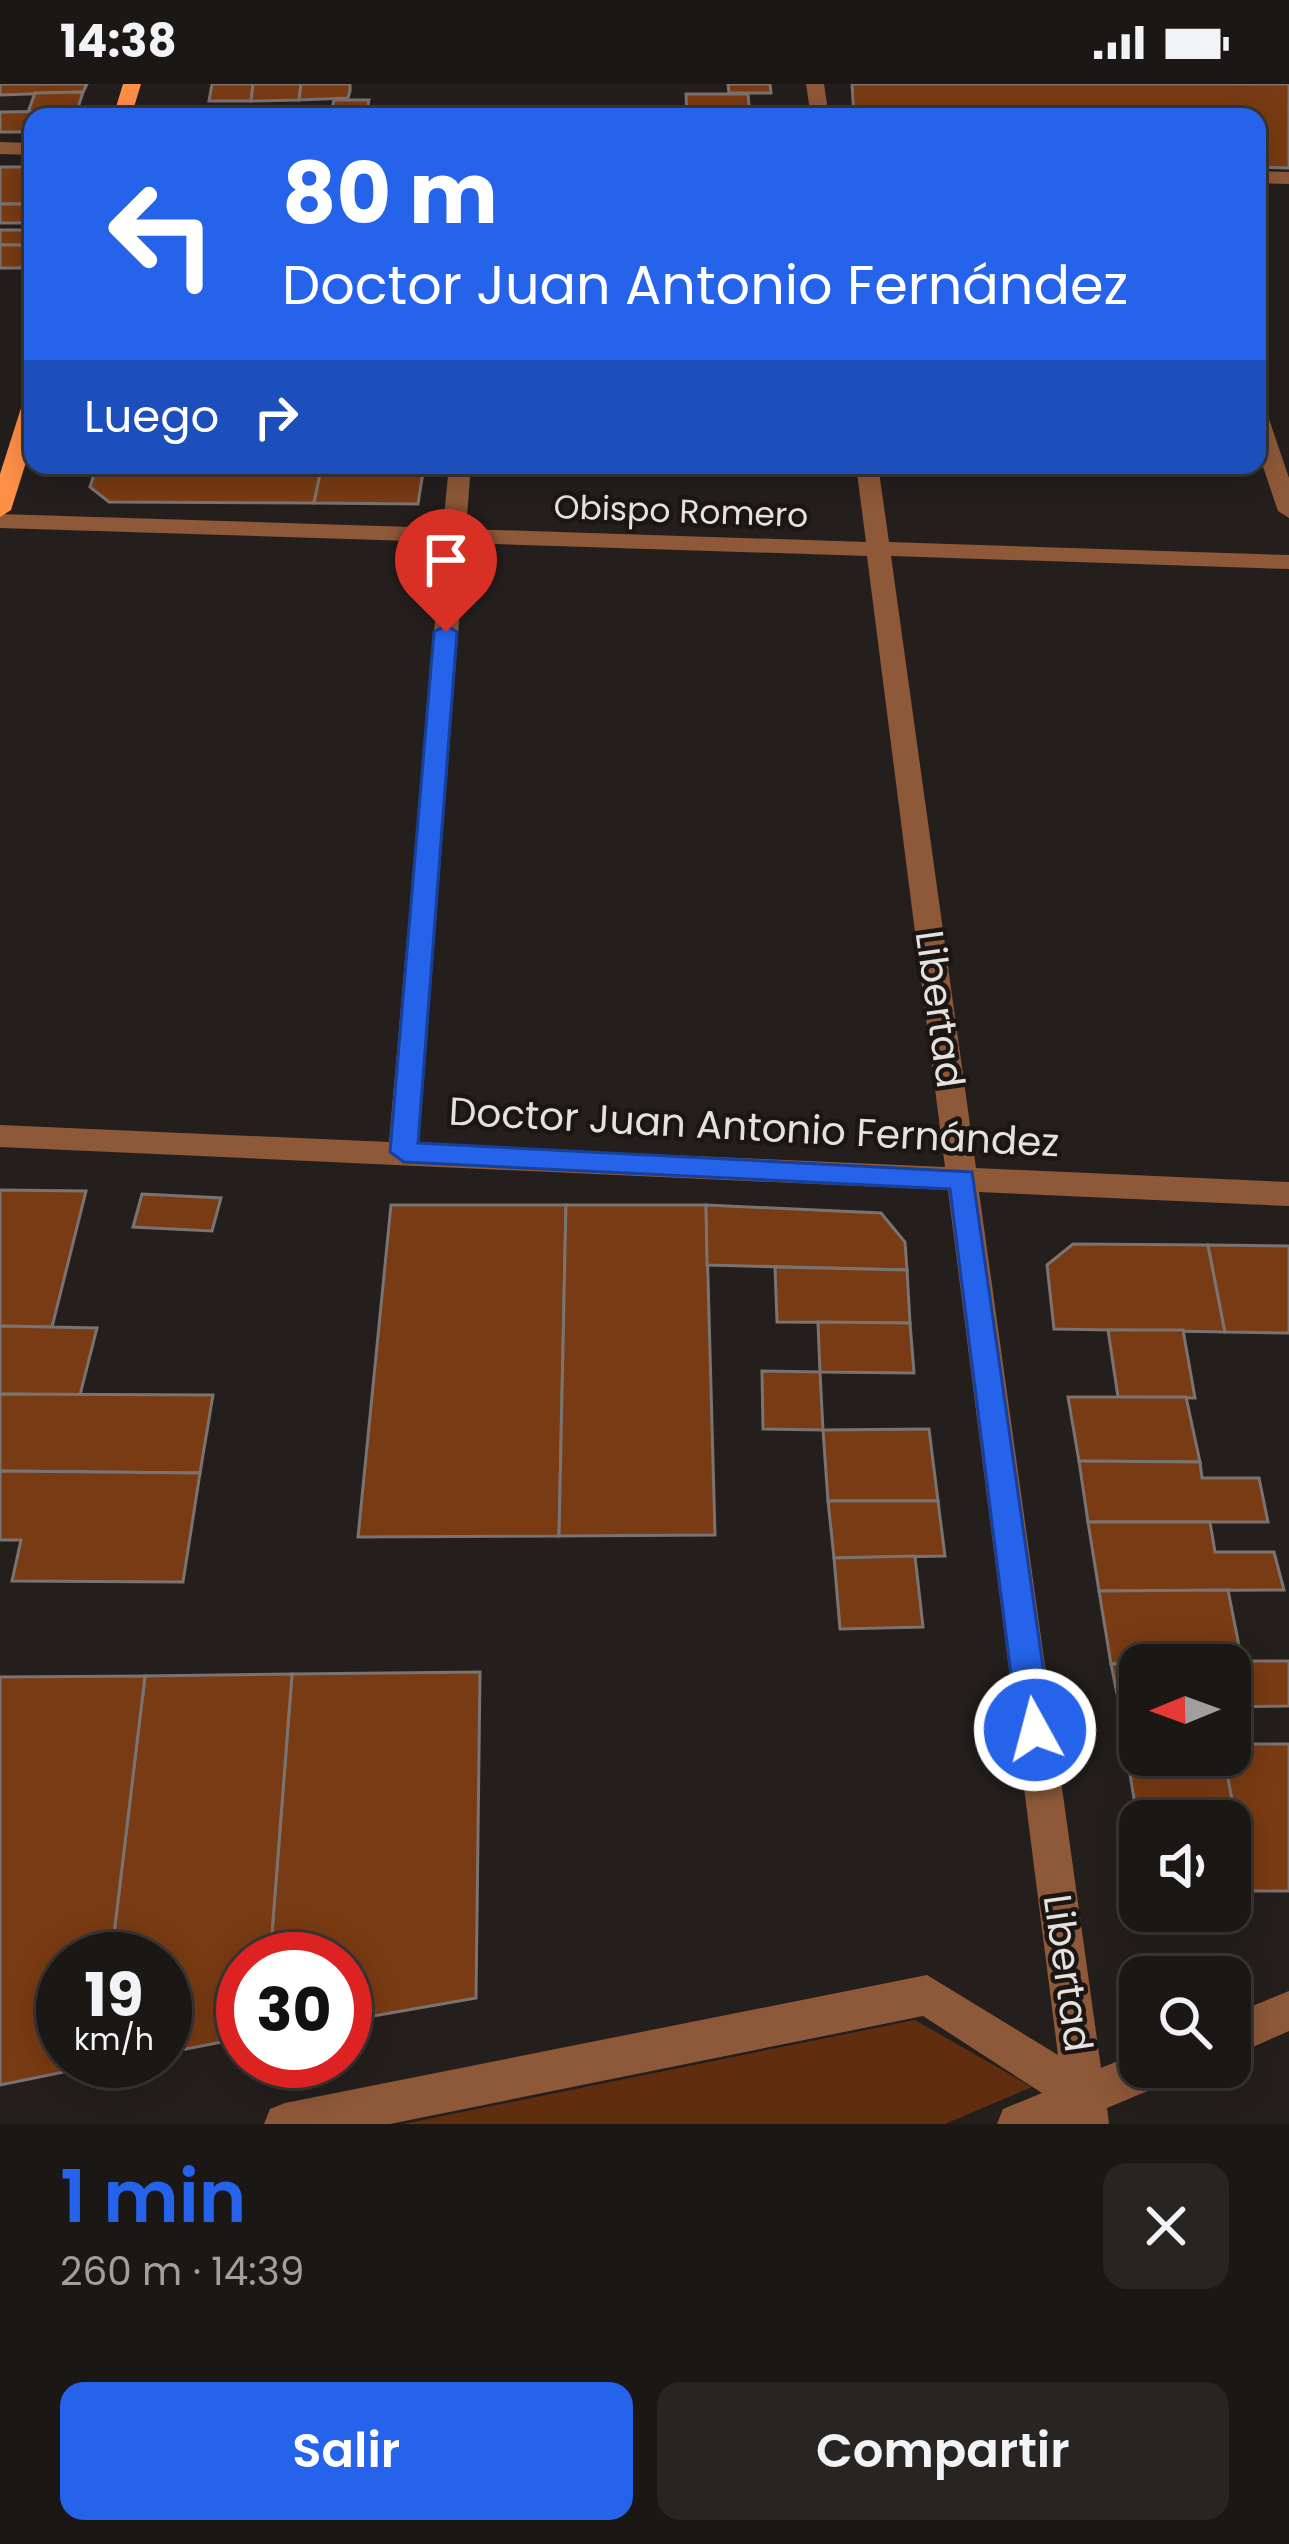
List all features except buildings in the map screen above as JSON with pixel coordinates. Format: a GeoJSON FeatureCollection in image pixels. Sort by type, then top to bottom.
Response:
{"type":"FeatureCollection","features":[{"type":"Feature","properties":{"kind":"main road"},"geometry":{"type":"LineString","coordinates":[[0,511],[24,434]]}},
{"type":"Feature","properties":{"kind":"street"},"geometry":{"type":"LineString","coordinates":[[1266,443],[1289,511]]}},
{"type":"Feature","properties":{"kind":"street"},"geometry":{"type":"LineString","coordinates":[[404,1152],[459,474]]}},
{"type":"Feature","properties":{"kind":"street","name":"Libertad"},"geometry":{"type":"LineString","coordinates":[[868,474],[1086,2110]]}},
{"type":"Feature","properties":{"kind":"street","name":"Obispo Romero"},"geometry":{"type":"LineString","coordinates":[[0,521],[1289,562]]}},
{"type":"Feature","properties":{"kind":"street","name":"Doctor Juan Antonio Fernández"},"geometry":{"type":"LineString","coordinates":[[0,1136],[1289,1194]]}},
{"type":"Feature","properties":{"kind":"street"},"geometry":{"type":"LineString","coordinates":[[285,2124],[927,1996],[1086,2110]]}},
{"type":"Feature","properties":{"kind":"street"},"geometry":{"type":"LineString","coordinates":[[1251,2027],[1289,2011]]}},
{"type":"Feature","properties":{"kind":"street"},"geometry":{"type":"LineString","coordinates":[[1018,2124],[1086,2110],[1121,2088]]}},
{"type":"Feature","properties":{"kind":"shaded area"},"geometry":{"type":"Polygon","coordinates":[[[915,2020],[1032,2087],[945,2124],[403,2124],[915,2020]]]}},
{"type":"Feature","properties":{"kind":"route"},"geometry":{"type":"LineString","coordinates":[[446,632],[404,1152],[962,1180],[1035,1730]]}}]}
